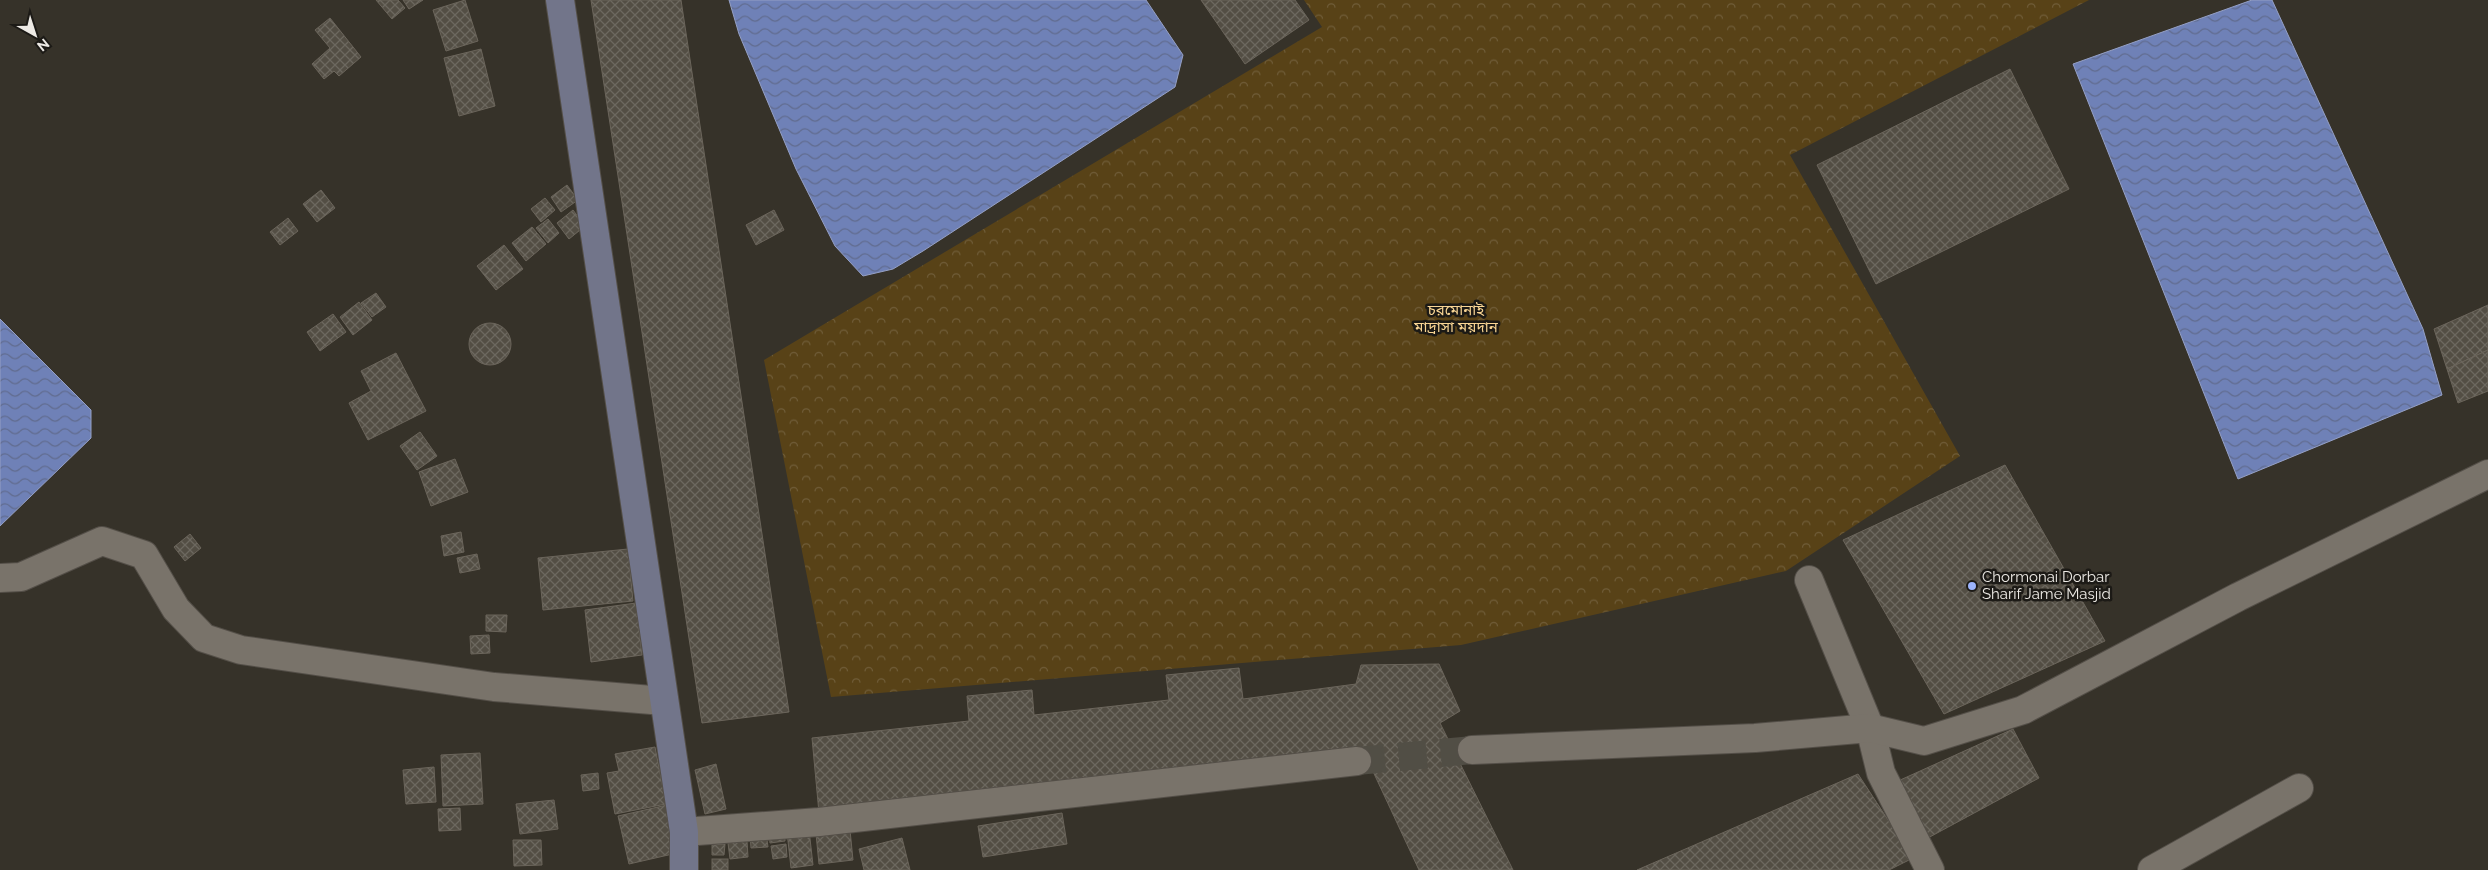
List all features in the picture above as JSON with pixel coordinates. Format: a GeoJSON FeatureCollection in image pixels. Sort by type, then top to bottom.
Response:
{"type":"FeatureCollection","features":[{"type":"Feature","properties":{"kind":"main road"},"geometry":{"type":"LineString","coordinates":[[560,0],[684,832],[684,870]]}},
{"type":"Feature","properties":{"kind":"street"},"geometry":{"type":"LineString","coordinates":[[1472,750],[1755,738],[1870,728],[1924,741],[2023,710],[2238,597],[2488,474]]}},
{"type":"Feature","properties":{"kind":"street"},"geometry":{"type":"LineString","coordinates":[[0,578],[21,578],[102,541],[144,555],[176,609],[204,638],[241,650],[494,687],[664,701]]}},
{"type":"Feature","properties":{"kind":"street"},"geometry":{"type":"LineString","coordinates":[[1809,580],[1870,728],[1881,773],[1930,870]]}},
{"type":"Feature","properties":{"kind":"street"},"geometry":{"type":"LineString","coordinates":[[684,832],[819,822],[1357,761]]}},
{"type":"Feature","properties":{"kind":"street"},"geometry":{"type":"LineString","coordinates":[[2152,870],[2299,788]]}},
{"type":"Feature","properties":{"kind":"green space","name":"চরমোনাই মাদ্রাসা ময়দান"},"geometry":{"type":"Polygon","coordinates":[[[1304,0],[2089,0],[1790,155],[1960,456],[1786,571],[1461,645],[831,697],[764,360],[1322,27],[1304,0]]]}},
{"type":"Feature","properties":{"kind":"water"},"geometry":{"type":"Polygon","coordinates":[[[729,0],[1146,0],[1183,55],[1175,87],[923,251],[893,269],[863,276],[835,246],[796,169],[739,34],[729,0]]]}},
{"type":"Feature","properties":{"kind":"water"},"geometry":{"type":"Polygon","coordinates":[[[2252,0],[2272,0],[2423,329],[2442,395],[2238,479],[2073,64],[2252,0]]]}},
{"type":"Feature","properties":{"kind":"water"},"geometry":{"type":"Polygon","coordinates":[[[0,319],[91,410],[91,438],[0,526],[0,319]]]}},
{"type":"Feature","properties":{"kind":"building"},"geometry":{"type":"Polygon","coordinates":[[[376,0],[398,0],[405,8],[392,19],[376,0]]]}},
{"type":"Feature","properties":{"kind":"building"},"geometry":{"type":"Polygon","coordinates":[[[403,0],[423,0],[409,9],[403,0]]]}},
{"type":"Feature","properties":{"kind":"building"},"geometry":{"type":"Polygon","coordinates":[[[465,0],[478,41],[446,51],[433,10],[465,0]]]}},
{"type":"Feature","properties":{"kind":"building"},"geometry":{"type":"Polygon","coordinates":[[[591,0],[681,0],[789,712],[702,723],[591,0]]]}},
{"type":"Feature","properties":{"kind":"building"},"geometry":{"type":"Polygon","coordinates":[[[1201,0],[1295,0],[1309,20],[1245,64],[1201,0]]]}},
{"type":"Feature","properties":{"kind":"building"},"geometry":{"type":"Polygon","coordinates":[[[330,18],[361,57],[339,76],[334,71],[324,79],[312,64],[330,48],[315,30],[330,18]]]}},
{"type":"Feature","properties":{"kind":"building"},"geometry":{"type":"Polygon","coordinates":[[[481,49],[495,106],[459,116],[444,58],[481,49]]]}},
{"type":"Feature","properties":{"kind":"building"},"geometry":{"type":"Polygon","coordinates":[[[2010,69],[2069,189],[1876,284],[1817,165],[2010,69]]]}},
{"type":"Feature","properties":{"kind":"building"},"geometry":{"type":"Polygon","coordinates":[[[567,185],[578,200],[561,212],[551,197],[567,185]]]}},
{"type":"Feature","properties":{"kind":"building"},"geometry":{"type":"Polygon","coordinates":[[[321,190],[335,208],[317,222],[303,204],[321,190]]]}},
{"type":"Feature","properties":{"kind":"building"},"geometry":{"type":"Polygon","coordinates":[[[545,198],[555,210],[541,222],[531,209],[545,198]]]}},
{"type":"Feature","properties":{"kind":"building"},"geometry":{"type":"Polygon","coordinates":[[[573,210],[585,226],[569,239],[557,223],[573,210]]]}},
{"type":"Feature","properties":{"kind":"building"},"geometry":{"type":"Polygon","coordinates":[[[774,210],[784,230],[756,245],[746,225],[774,210]]]}},
{"type":"Feature","properties":{"kind":"building"},"geometry":{"type":"Polygon","coordinates":[[[288,218],[298,231],[280,245],[270,232],[288,218]]]}},
{"type":"Feature","properties":{"kind":"building"},"geometry":{"type":"Polygon","coordinates":[[[548,219],[559,233],[548,243],[536,228],[548,219]]]}},
{"type":"Feature","properties":{"kind":"building"},"geometry":{"type":"Polygon","coordinates":[[[532,227],[546,244],[526,261],[512,243],[532,227]]]}},
{"type":"Feature","properties":{"kind":"building"},"geometry":{"type":"Polygon","coordinates":[[[504,245],[523,269],[496,290],[477,266],[504,245]]]}},
{"type":"Feature","properties":{"kind":"building"},"geometry":{"type":"Polygon","coordinates":[[[376,293],[386,307],[372,317],[361,303],[376,293]]]}},
{"type":"Feature","properties":{"kind":"building"},"geometry":{"type":"Polygon","coordinates":[[[359,302],[372,320],[353,335],[340,317],[359,302]]]}},
{"type":"Feature","properties":{"kind":"building"},"geometry":{"type":"Polygon","coordinates":[[[2488,305],[2488,350],[2447,369],[2434,329],[2488,305]]]}},
{"type":"Feature","properties":{"kind":"building"},"geometry":{"type":"Polygon","coordinates":[[[333,314],[346,332],[320,351],[307,332],[333,314]]]}},
{"type":"Feature","properties":{"kind":"building"},"geometry":{"type":"Polygon","coordinates":[[[494,323],[502,326],[508,332],[511,344],[508,356],[502,362],[486,365],[478,362],[472,356],[469,340],[472,332],[478,326],[494,323]]]}},
{"type":"Feature","properties":{"kind":"building"},"geometry":{"type":"Polygon","coordinates":[[[2488,350],[2488,391],[2458,403],[2447,369],[2488,350]]]}},
{"type":"Feature","properties":{"kind":"building"},"geometry":{"type":"Polygon","coordinates":[[[396,353],[426,411],[368,440],[349,403],[371,391],[361,371],[396,353]]]}},
{"type":"Feature","properties":{"kind":"building"},"geometry":{"type":"Polygon","coordinates":[[[420,432],[437,456],[417,470],[400,446],[420,432]]]}},
{"type":"Feature","properties":{"kind":"building"},"geometry":{"type":"Polygon","coordinates":[[[455,459],[468,492],[431,506],[419,472],[455,459]]]}},
{"type":"Feature","properties":{"kind":"building"},"geometry":{"type":"Polygon","coordinates":[[[2005,465],[2105,641],[1944,714],[1843,540],[2005,465]]]}},
{"type":"Feature","properties":{"kind":"building"},"geometry":{"type":"Polygon","coordinates":[[[461,532],[464,552],[444,556],[441,536],[461,532]]]}},
{"type":"Feature","properties":{"kind":"building"},"geometry":{"type":"Polygon","coordinates":[[[190,534],[201,548],[185,561],[174,547],[190,534]]]}},
{"type":"Feature","properties":{"kind":"building"},"geometry":{"type":"Polygon","coordinates":[[[628,549],[633,601],[543,610],[538,558],[628,549]]]}},
{"type":"Feature","properties":{"kind":"building"},"geometry":{"type":"Polygon","coordinates":[[[477,554],[480,569],[460,573],[457,558],[477,554]]]}},
{"type":"Feature","properties":{"kind":"building"},"geometry":{"type":"Polygon","coordinates":[[[636,603],[642,655],[591,662],[585,610],[636,603]]]}},
{"type":"Feature","properties":{"kind":"building"},"geometry":{"type":"Polygon","coordinates":[[[486,615],[507,615],[506,632],[486,631],[486,615]]]}},
{"type":"Feature","properties":{"kind":"building"},"geometry":{"type":"Polygon","coordinates":[[[489,635],[490,653],[471,654],[470,636],[489,635]]]}},
{"type":"Feature","properties":{"kind":"building"},"geometry":{"type":"Polygon","coordinates":[[[1439,664],[1460,711],[1440,723],[1513,870],[1419,870],[1363,750],[819,813],[812,738],[969,721],[967,696],[1032,690],[1034,715],[1169,700],[1166,675],[1239,668],[1243,699],[1356,684],[1361,665],[1439,664]]]}},
{"type":"Feature","properties":{"kind":"building"},"geometry":{"type":"Polygon","coordinates":[[[2013,729],[2039,778],[1926,839],[1898,781],[2013,729]]]}},
{"type":"Feature","properties":{"kind":"building"},"geometry":{"type":"Polygon","coordinates":[[[655,747],[666,804],[615,814],[607,773],[619,771],[615,754],[655,747]]]}},
{"type":"Feature","properties":{"kind":"building"},"geometry":{"type":"Polygon","coordinates":[[[480,753],[483,804],[443,806],[441,755],[480,753]]]}},
{"type":"Feature","properties":{"kind":"building"},"geometry":{"type":"Polygon","coordinates":[[[716,764],[726,809],[705,814],[695,770],[716,764]]]}},
{"type":"Feature","properties":{"kind":"building"},"geometry":{"type":"Polygon","coordinates":[[[434,767],[436,802],[406,804],[403,770],[434,767]]]}},
{"type":"Feature","properties":{"kind":"building"},"geometry":{"type":"Polygon","coordinates":[[[598,773],[599,789],[583,791],[581,775],[598,773]]]}},
{"type":"Feature","properties":{"kind":"building"},"geometry":{"type":"Polygon","coordinates":[[[1858,774],[1913,858],[1889,870],[1637,870],[1858,774]]]}},
{"type":"Feature","properties":{"kind":"building"},"geometry":{"type":"Polygon","coordinates":[[[554,800],[558,829],[520,834],[516,804],[554,800]]]}},
{"type":"Feature","properties":{"kind":"building"},"geometry":{"type":"Polygon","coordinates":[[[667,805],[677,853],[629,864],[618,816],[667,805]]]}},
{"type":"Feature","properties":{"kind":"building"},"geometry":{"type":"Polygon","coordinates":[[[460,808],[461,830],[439,831],[438,809],[460,808]]]}},
{"type":"Feature","properties":{"kind":"building"},"geometry":{"type":"Polygon","coordinates":[[[1062,813],[1067,844],[983,857],[978,826],[1062,813]]]}},
{"type":"Feature","properties":{"kind":"building"},"geometry":{"type":"Polygon","coordinates":[[[784,830],[785,841],[770,843],[769,832],[784,830]]]}},
{"type":"Feature","properties":{"kind":"building"},"geometry":{"type":"Polygon","coordinates":[[[809,830],[813,865],[791,868],[787,832],[809,830]]]}},
{"type":"Feature","properties":{"kind":"building"},"geometry":{"type":"Polygon","coordinates":[[[850,830],[853,860],[819,864],[816,834],[850,830]]]}},
{"type":"Feature","properties":{"kind":"building"},"geometry":{"type":"Polygon","coordinates":[[[766,833],[768,847],[751,848],[750,835],[766,833]]]}},
{"type":"Feature","properties":{"kind":"building"},"geometry":{"type":"Polygon","coordinates":[[[902,838],[910,870],[864,870],[859,849],[902,838]]]}},
{"type":"Feature","properties":{"kind":"building"},"geometry":{"type":"Polygon","coordinates":[[[513,840],[541,840],[542,865],[514,866],[513,840]]]}},
{"type":"Feature","properties":{"kind":"building"},"geometry":{"type":"Polygon","coordinates":[[[747,841],[748,857],[730,859],[728,843],[747,841]]]}},
{"type":"Feature","properties":{"kind":"building"},"geometry":{"type":"Polygon","coordinates":[[[725,844],[724,855],[712,855],[712,845],[725,844]]]}},
{"type":"Feature","properties":{"kind":"building"},"geometry":{"type":"Polygon","coordinates":[[[786,844],[787,857],[773,859],[771,846],[786,844]]]}},
{"type":"Feature","properties":{"kind":"building"},"geometry":{"type":"Polygon","coordinates":[[[712,859],[728,859],[728,870],[712,870],[712,859]]]}},
{"type":"Feature","properties":{"kind":"tunnel"},"geometry":{"type":"LineString","coordinates":[[1357,761],[1472,750]]}},
{"type":"Feature","properties":{"kind":"place","name":"Chormonai Dorbar Sharif Jame Masjid"},"geometry":{"type":"Point","coordinates":[1972,586]}}]}
